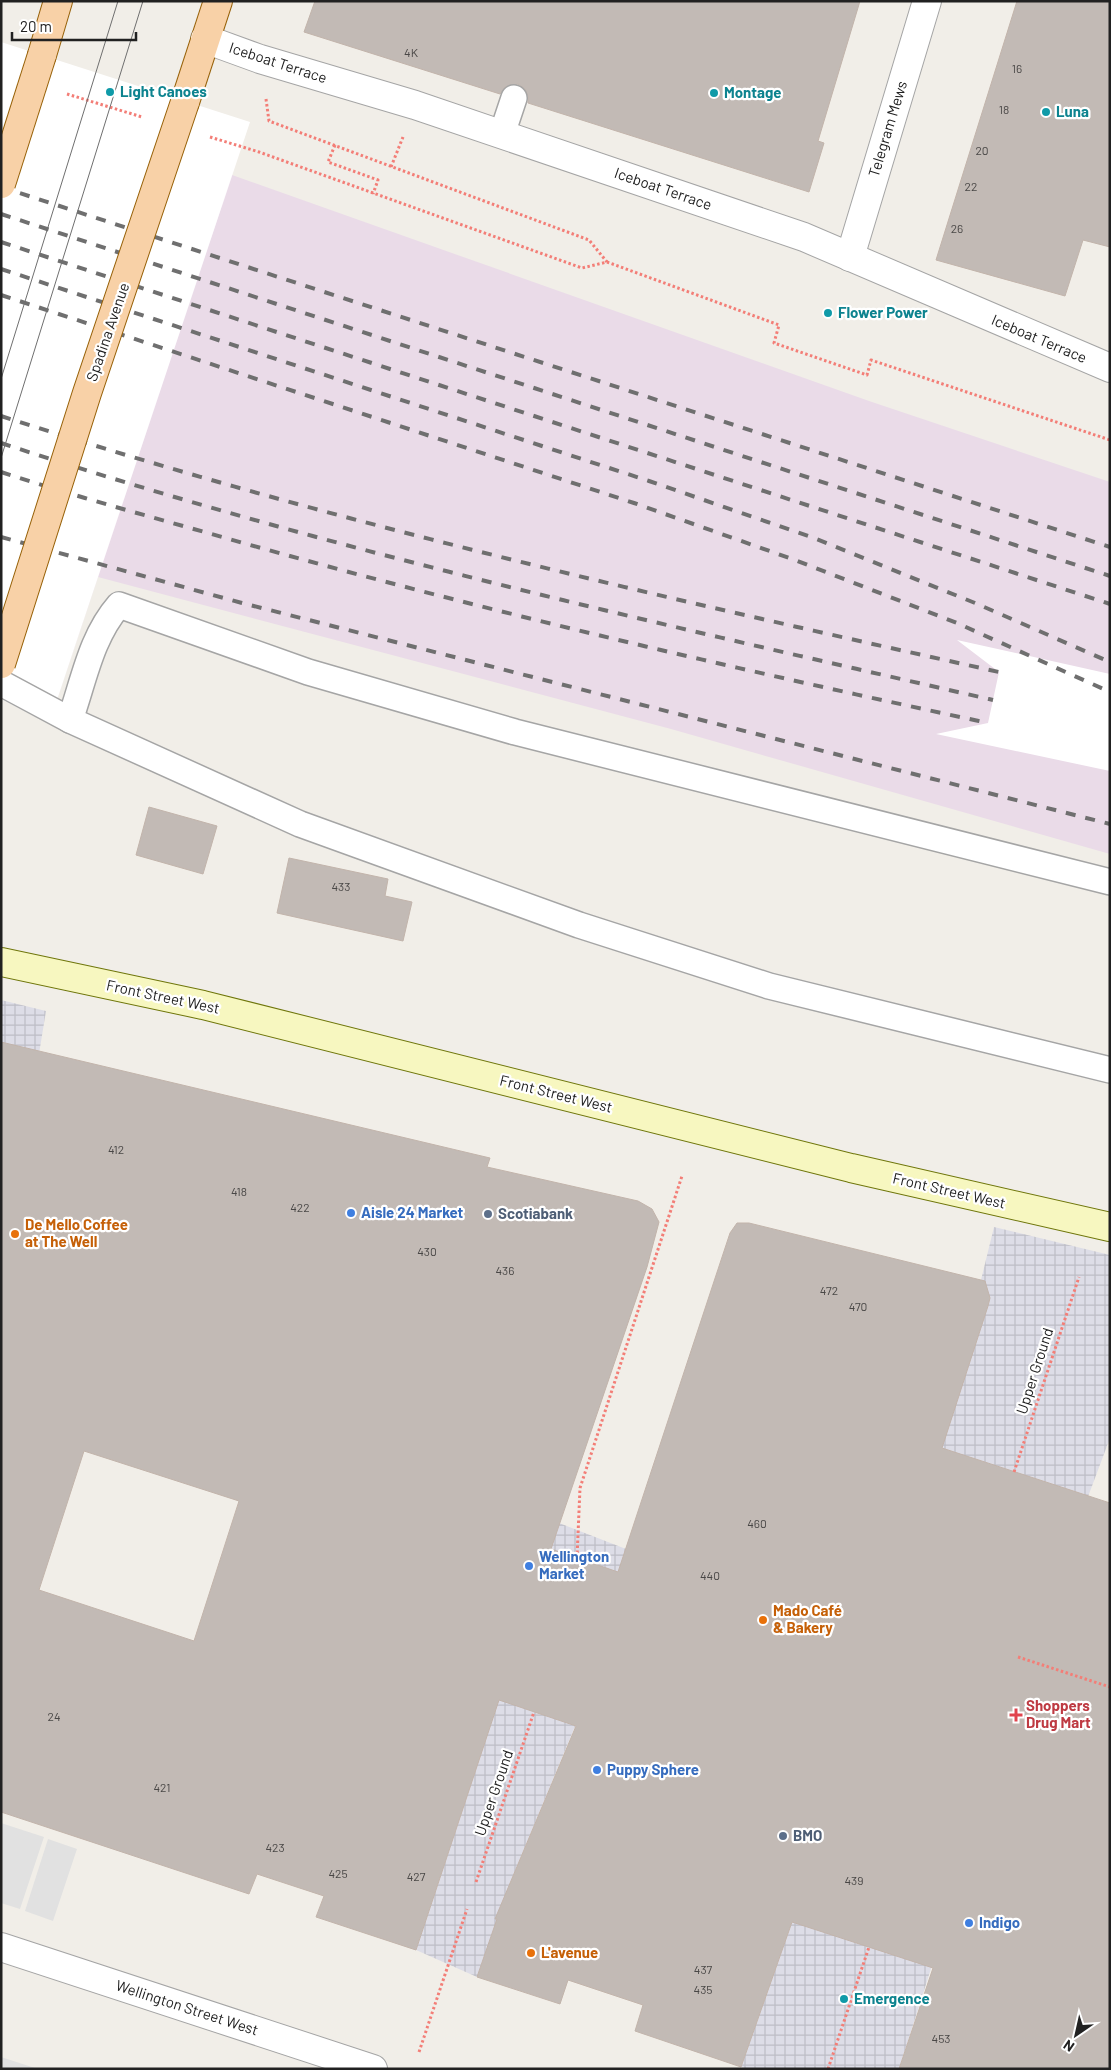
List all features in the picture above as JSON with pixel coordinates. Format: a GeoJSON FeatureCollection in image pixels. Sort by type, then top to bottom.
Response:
{"type":"FeatureCollection","features":[{"type":"Feature","properties":{"kind":"main road"},"geometry":{"type":"LineString","coordinates":[[1,184],[58,1]]}},
{"type":"Feature","properties":{"kind":"main road","name":"Spadina Avenue"},"geometry":{"type":"LineString","coordinates":[[1,664],[87,393],[218,1]]}},
{"type":"Feature","properties":{"kind":"main road","name":"Front Street West"},"geometry":{"type":"LineString","coordinates":[[1,962],[203,1005],[851,1168],[1110,1228]]}},
{"type":"Feature","properties":{"kind":"street","name":"Telegram Mews"},"geometry":{"type":"LineString","coordinates":[[850,257],[927,1]]}},
{"type":"Feature","properties":{"kind":"street","name":"Iceboat Terrace"},"geometry":{"type":"LineString","coordinates":[[206,39],[260,58],[415,105],[804,237],[1110,368]]}},
{"type":"Feature","properties":{"kind":"street","name":"Wellington Street West"},"geometry":{"type":"LineString","coordinates":[[1,1947],[361,2067]]}},
{"type":"Feature","properties":{"kind":"lane"},"geometry":{"type":"LineString","coordinates":[[502,134],[514,98]]}},
{"type":"Feature","properties":{"kind":"lane"},"geometry":{"type":"LineString","coordinates":[[70,720],[105,620],[118,604],[308,672],[515,732],[1110,882]]}},
{"type":"Feature","properties":{"kind":"lane"},"geometry":{"type":"LineString","coordinates":[[1,683],[70,720],[300,824],[579,925],[770,986],[1110,1070]]}},
{"type":"Feature","properties":{"kind":"path"},"geometry":{"type":"LineString","coordinates":[[260,58],[269,121],[589,240],[607,262],[778,325],[774,343],[867,375],[871,360],[1110,440]]}},
{"type":"Feature","properties":{"kind":"path"},"geometry":{"type":"LineString","coordinates":[[58,91],[144,117]]}},
{"type":"Feature","properties":{"kind":"path"},"geometry":{"type":"LineString","coordinates":[[202,135],[259,152],[582,268],[607,262]]}},
{"type":"Feature","properties":{"kind":"path"},"geometry":{"type":"LineString","coordinates":[[335,145],[328,162],[378,180],[373,194]]}},
{"type":"Feature","properties":{"kind":"path"},"geometry":{"type":"LineString","coordinates":[[577,1558],[580,1488],[682,1176]]}},
{"type":"Feature","properties":{"kind":"path","name":"Upper Ground"},"geometry":{"type":"LineString","coordinates":[[1014,1472],[1079,1277]]}},
{"type":"Feature","properties":{"kind":"path"},"geometry":{"type":"LineString","coordinates":[[1018,1657],[1110,1687]]}},
{"type":"Feature","properties":{"kind":"path","name":"Upper Ground"},"geometry":{"type":"LineString","coordinates":[[476,1882],[534,1712]]}},
{"type":"Feature","properties":{"kind":"path"},"geometry":{"type":"LineString","coordinates":[[419,2052],[467,1909]]}},
{"type":"Feature","properties":{"kind":"path"},"geometry":{"type":"LineString","coordinates":[[828,2069],[869,1947]]}},
{"type":"Feature","properties":{"kind":"shaded area"},"geometry":{"type":"Polygon","coordinates":[[[1,93],[869,401],[1110,482],[1110,854],[671,729],[98,577],[53,711],[1,93]]]}},
{"type":"Feature","properties":{"kind":"shaded area"},"geometry":{"type":"Polygon","coordinates":[[[1,1000],[46,1011],[38,1060],[559,1523],[626,1549],[863,1684],[988,1306],[990,1298],[981,1280],[994,1227],[1110,1255],[1110,1438],[1044,1614],[899,2069],[749,2069],[741,2067],[792,1922],[581,1712],[515,1871],[477,1977],[416,1950],[513,1657],[1,1197],[1,1000]]]}},
{"type":"Feature","properties":{"kind":"shaded area"},"geometry":{"type":"Polygon","coordinates":[[[1,1823],[44,1837],[20,1909],[1,1903],[1,1823]]]}},
{"type":"Feature","properties":{"kind":"shaded area"},"geometry":{"type":"Polygon","coordinates":[[[48,1839],[77,1849],[53,1921],[25,1911],[48,1839]]]}},
{"type":"Feature","properties":{"kind":"shaded area"},"geometry":{"type":"Polygon","coordinates":[[[1,2057],[38,2069],[1,2069],[1,2057]]]}},
{"type":"Feature","properties":{"kind":"pier"},"geometry":{"type":"Polygon","coordinates":[[[1,42],[250,122],[49,724],[1,699],[1,42]]]}},
{"type":"Feature","properties":{"kind":"pier"},"geometry":{"type":"Polygon","coordinates":[[[957,640],[1110,674],[1110,771],[936,734],[988,723],[999,672],[957,640]]]}},
{"type":"Feature","properties":{"kind":"building"},"geometry":{"type":"Polygon","coordinates":[[[315,1],[860,1],[818,141],[824,143],[809,192],[528,103],[525,89],[518,84],[505,87],[500,94],[304,32],[315,1]]]}},
{"type":"Feature","properties":{"kind":"building","name":"Luna"},"geometry":{"type":"Polygon","coordinates":[[[1017,1],[1110,1],[1110,247],[1083,240],[1065,296],[936,260],[1017,1]]]}},
{"type":"Feature","properties":{"kind":"building"},"geometry":{"type":"Polygon","coordinates":[[[149,807],[217,826],[203,874],[136,855],[149,807]]]}},
{"type":"Feature","properties":{"kind":"building"},"geometry":{"type":"Polygon","coordinates":[[[289,858],[388,879],[385,896],[412,902],[403,941],[277,913],[289,858]]]}},
{"type":"Feature","properties":{"kind":"building"},"geometry":{"type":"Polygon","coordinates":[[[1,1042],[490,1158],[487,1167],[638,1201],[652,1209],[659,1222],[647,1267],[551,1549],[618,1572],[730,1233],[737,1223],[749,1223],[985,1281],[990,1298],[988,1306],[942,1448],[1110,1503],[1110,2069],[899,2069],[933,1968],[792,1922],[741,2067],[635,2031],[643,2005],[568,1980],[560,2004],[477,1977],[497,1919],[495,1919],[576,1726],[499,1700],[416,1950],[316,1917],[324,1896],[257,1874],[249,1894],[1,1812],[1,1042]],[[84,1451],[39,1590],[194,1641],[239,1501],[84,1451]]]}},
{"type":"Feature","properties":{"kind":"tram line"},"geometry":{"type":"LineString","coordinates":[[1,379],[118,1]]}},
{"type":"Feature","properties":{"kind":"tram line"},"geometry":{"type":"LineString","coordinates":[[1,458],[143,1]]}},
{"type":"Feature","properties":{"kind":"railway"},"geometry":{"type":"LineString","coordinates":[[1,187],[1110,547]]}},
{"type":"Feature","properties":{"kind":"railway"},"geometry":{"type":"LineString","coordinates":[[1,214],[1110,576]]}},
{"type":"Feature","properties":{"kind":"railway"},"geometry":{"type":"LineString","coordinates":[[1,242],[1110,604]]}},
{"type":"Feature","properties":{"kind":"railway"},"geometry":{"type":"LineString","coordinates":[[1,269],[649,481],[814,538],[975,603],[1110,662]]}},
{"type":"Feature","properties":{"kind":"railway"},"geometry":{"type":"LineString","coordinates":[[1,295],[634,503],[795,560],[957,623],[1110,692]]}},
{"type":"Feature","properties":{"kind":"railway"},"geometry":{"type":"LineString","coordinates":[[1,416],[124,454],[372,524],[748,616],[999,672]]}},
{"type":"Feature","properties":{"kind":"railway"},"geometry":{"type":"LineString","coordinates":[[1,443],[123,482],[246,518],[370,551],[743,643],[993,700]]}},
{"type":"Feature","properties":{"kind":"railway"},"geometry":{"type":"LineString","coordinates":[[1,472],[139,514],[412,589],[699,659],[988,723]]}},
{"type":"Feature","properties":{"kind":"railway"},"geometry":{"type":"LineString","coordinates":[[1,537],[242,603],[1110,824]]}},
{"type":"Feature","properties":{"kind":"place","name":"Light Canoes"},"geometry":{"type":"Point","coordinates":[110,92]}},
{"type":"Feature","properties":{"kind":"place","name":"Montage"},"geometry":{"type":"Point","coordinates":[714,93]}},
{"type":"Feature","properties":{"kind":"place","name":"Luna"},"geometry":{"type":"Point","coordinates":[1046,112]}},
{"type":"Feature","properties":{"kind":"place","name":"Flower Power"},"geometry":{"type":"Point","coordinates":[828,313]}},
{"type":"Feature","properties":{"kind":"place","name":"Aisle 24 Market"},"geometry":{"type":"Point","coordinates":[351,1213]}},
{"type":"Feature","properties":{"kind":"place","name":"Scotiabank"},"geometry":{"type":"Point","coordinates":[488,1214]}},
{"type":"Feature","properties":{"kind":"place","name":"De Mello Coffee at The Well"},"geometry":{"type":"Point","coordinates":[15,1234]}},
{"type":"Feature","properties":{"kind":"place","name":"Wellington Market"},"geometry":{"type":"Point","coordinates":[529,1566]}},
{"type":"Feature","properties":{"kind":"place","name":"Mado Café & Bakery"},"geometry":{"type":"Point","coordinates":[763,1620]}},
{"type":"Feature","properties":{"kind":"place","name":"Shoppers Drug Mart"},"geometry":{"type":"Point","coordinates":[1016,1715]}},
{"type":"Feature","properties":{"kind":"place","name":"Puppy Sphere"},"geometry":{"type":"Point","coordinates":[597,1770]}},
{"type":"Feature","properties":{"kind":"place","name":"BMO"},"geometry":{"type":"Point","coordinates":[783,1836]}},
{"type":"Feature","properties":{"kind":"place","name":"Indigo"},"geometry":{"type":"Point","coordinates":[969,1923]}},
{"type":"Feature","properties":{"kind":"place","name":"L'avenue"},"geometry":{"type":"Point","coordinates":[531,1953]}},
{"type":"Feature","properties":{"kind":"place","name":"Emergence"},"geometry":{"type":"Point","coordinates":[844,1999]}}]}
